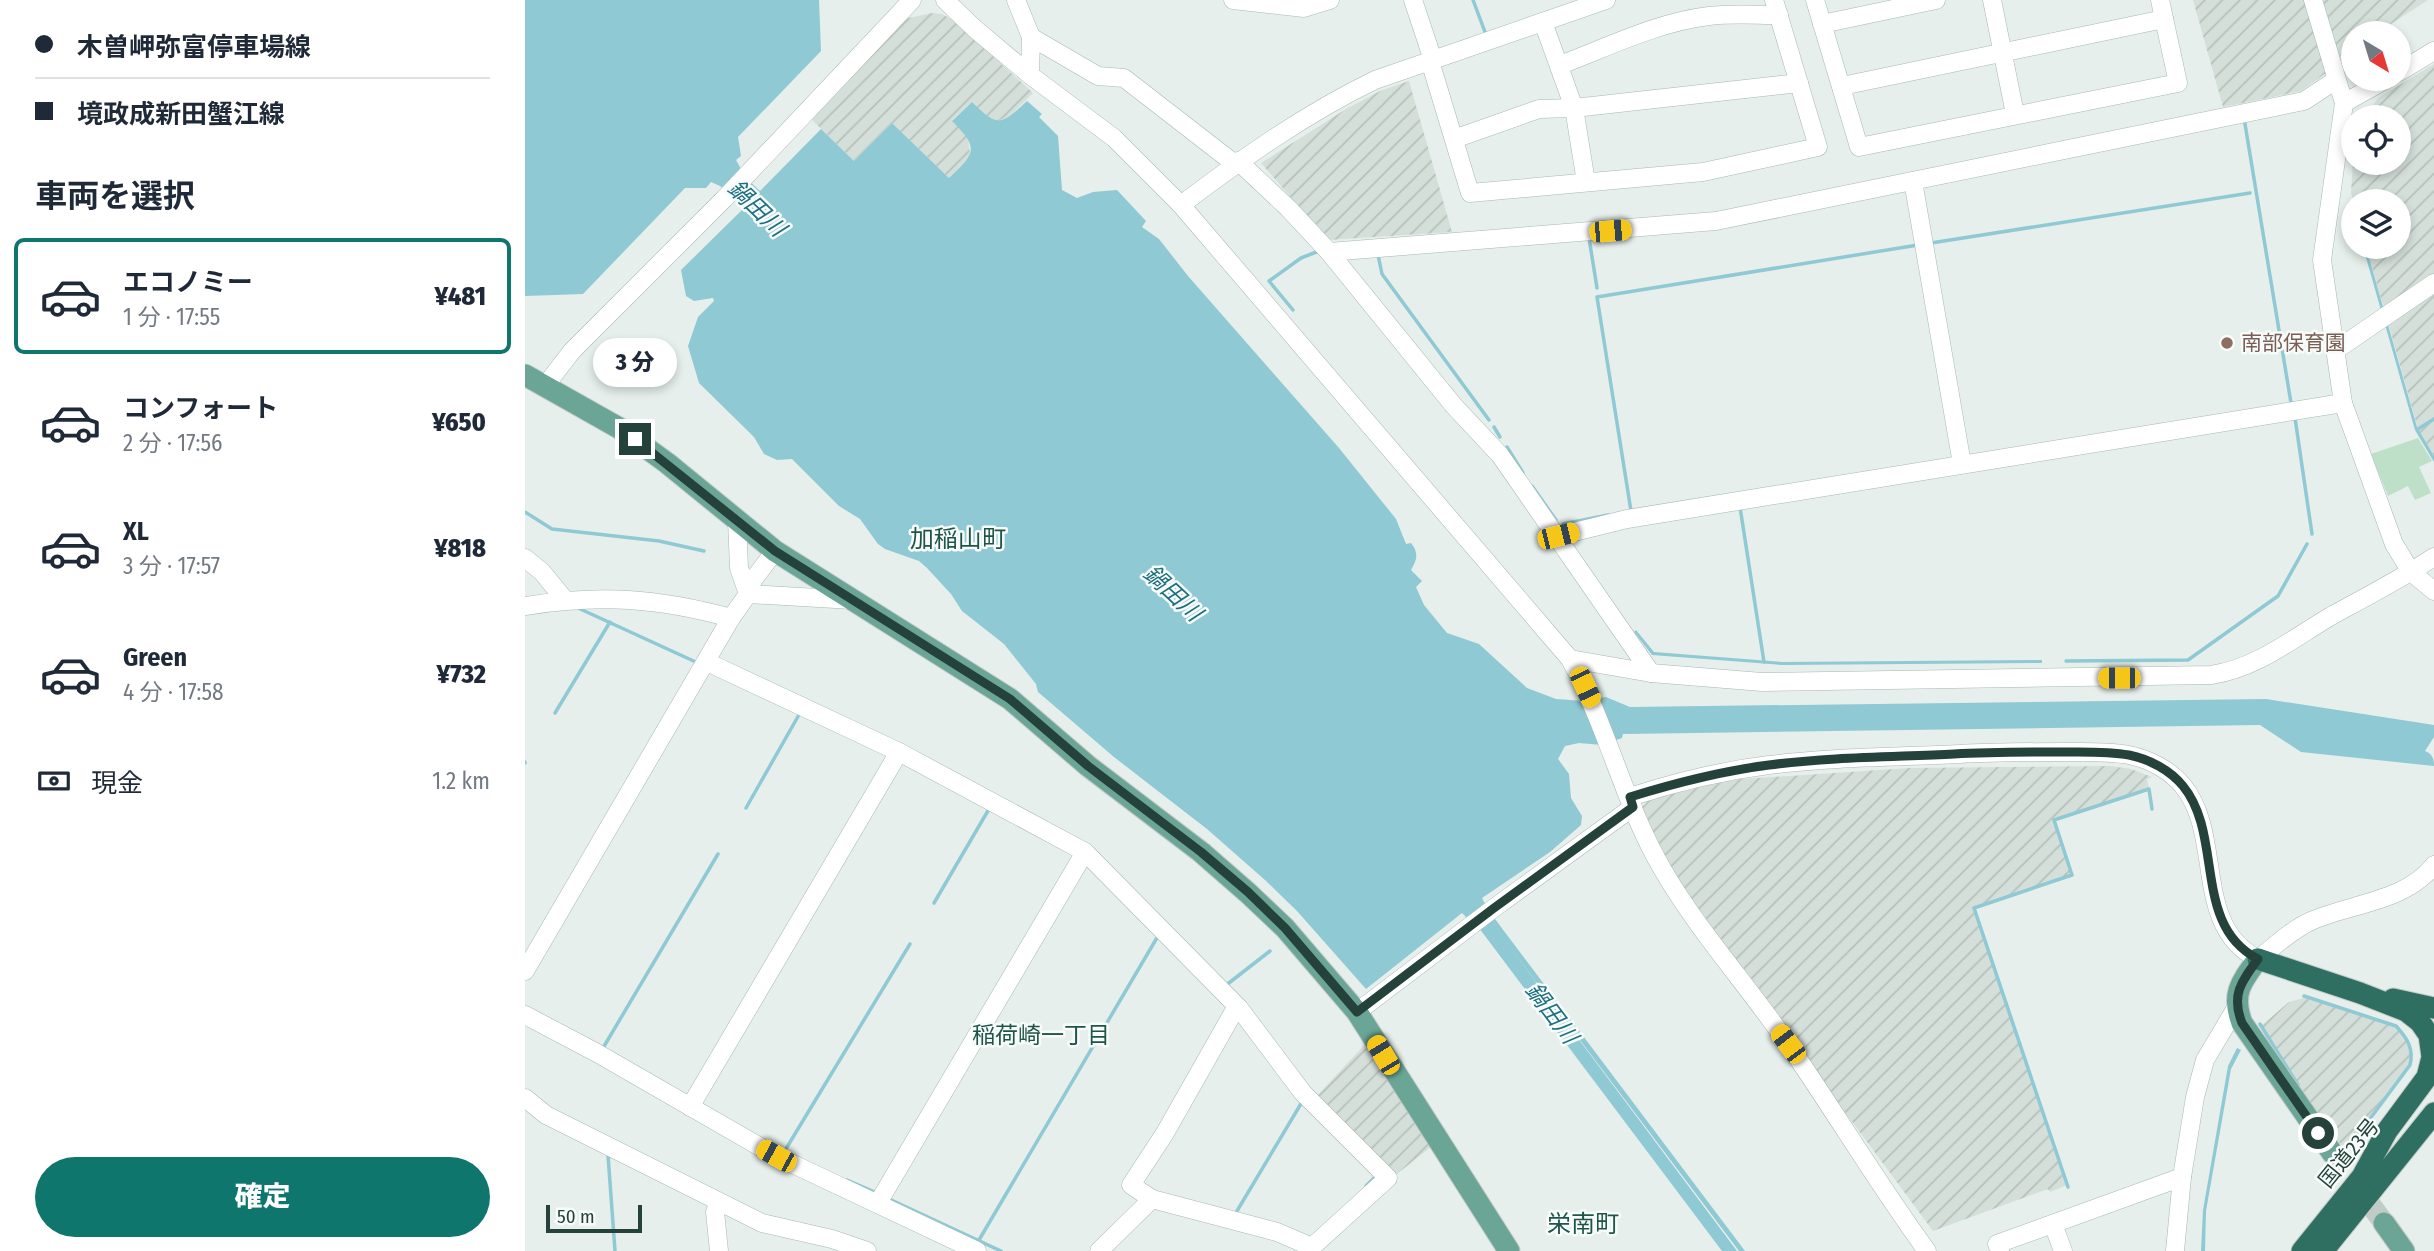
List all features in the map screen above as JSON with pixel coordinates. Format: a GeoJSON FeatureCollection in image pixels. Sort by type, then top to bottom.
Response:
{"type":"FeatureCollection","features":[{"type":"Feature","properties":{"kind":"highway"},"geometry":{"type":"LineString","coordinates":[[2258,959],[2406,1011],[2420,1022],[2429,1035],[2431,1057],[2427,1077],[2387,1131],[2364,1173]]}},
{"type":"Feature","properties":{"kind":"highway"},"geometry":{"type":"LineString","coordinates":[[2360,993],[2434,1008]]}},
{"type":"Feature","properties":{"kind":"highway","name":"国道23号"},"geometry":{"type":"LineString","coordinates":[[2302,1251],[2434,1086]]}},
{"type":"Feature","properties":{"kind":"highway","name":"国道23号"},"geometry":{"type":"LineString","coordinates":[[2323,1251],[2434,1113]]}},
{"type":"Feature","properties":{"kind":"highway"},"geometry":{"type":"LineString","coordinates":[[2396,1160],[2434,1124]]}},
{"type":"Feature","properties":{"kind":"main road"},"geometry":{"type":"LineString","coordinates":[[525,376],[619,428],[667,463],[775,551],[1010,699],[1088,766],[1201,852],[1285,928],[1357,1012],[1509,1251]]}},
{"type":"Feature","properties":{"kind":"main road"},"geometry":{"type":"LineString","coordinates":[[2258,959],[2237,993],[2236,1008],[2250,1036],[2333,1154]]}},
{"type":"Feature","properties":{"kind":"main road"},"geometry":{"type":"LineString","coordinates":[[2384,1223],[2404,1251]]}},
{"type":"Feature","properties":{"kind":"street"},"geometry":{"type":"LineString","coordinates":[[545,386],[572,351],[724,199],[912,0]]}},
{"type":"Feature","properties":{"kind":"street"},"geometry":{"type":"LineString","coordinates":[[945,0],[974,29],[1030,75],[1114,138],[1181,205],[1570,659],[1585,687],[1631,802],[1664,872],[1693,916],[1788,1044],[1927,1251]]}},
{"type":"Feature","properties":{"kind":"street"},"geometry":{"type":"LineString","coordinates":[[1016,0],[1031,37],[1030,75]]}},
{"type":"Feature","properties":{"kind":"street"},"geometry":{"type":"LineString","coordinates":[[1233,0],[1304,8],[1330,0]]}},
{"type":"Feature","properties":{"kind":"street"},"geometry":{"type":"LineString","coordinates":[[1413,0],[1470,193],[1703,172],[1818,148],[1776,8],[1669,24],[1560,65]]}},
{"type":"Feature","properties":{"kind":"street"},"geometry":{"type":"LineString","coordinates":[[1181,205],[1304,117],[1375,80],[1606,0]]}},
{"type":"Feature","properties":{"kind":"street"},"geometry":{"type":"LineString","coordinates":[[1815,0],[1860,147],[2178,83],[2160,0]]}},
{"type":"Feature","properties":{"kind":"street"},"geometry":{"type":"LineString","coordinates":[[1822,24],[1936,0]]}},
{"type":"Feature","properties":{"kind":"street"},"geometry":{"type":"LineString","coordinates":[[1992,0],[2015,114]]}},
{"type":"Feature","properties":{"kind":"street"},"geometry":{"type":"LineString","coordinates":[[2313,0],[2344,103],[2322,260],[2343,402],[2394,544],[2411,572],[2434,591]]}},
{"type":"Feature","properties":{"kind":"street"},"geometry":{"type":"LineString","coordinates":[[1842,86],[2164,19]]}},
{"type":"Feature","properties":{"kind":"street"},"geometry":{"type":"LineString","coordinates":[[1543,22],[1574,108],[1586,182]]}},
{"type":"Feature","properties":{"kind":"street"},"geometry":{"type":"LineString","coordinates":[[1031,37],[1098,76],[1124,79],[1237,163],[1288,208],[1329,252],[1454,406],[1500,455],[1651,673]]}},
{"type":"Feature","properties":{"kind":"street"},"geometry":{"type":"LineString","coordinates":[[2411,65],[2434,51]]}},
{"type":"Feature","properties":{"kind":"street"},"geometry":{"type":"LineString","coordinates":[[1329,252],[1716,221],[2304,101],[2336,80]]}},
{"type":"Feature","properties":{"kind":"street"},"geometry":{"type":"LineString","coordinates":[[1454,139],[1539,109],[1574,108],[1800,83]]}},
{"type":"Feature","properties":{"kind":"street"},"geometry":{"type":"LineString","coordinates":[[2344,103],[2366,91]]}},
{"type":"Feature","properties":{"kind":"street"},"geometry":{"type":"LineString","coordinates":[[1913,181],[1962,464]]}},
{"type":"Feature","properties":{"kind":"street"},"geometry":{"type":"LineString","coordinates":[[2336,350],[2434,283]]}},
{"type":"Feature","properties":{"kind":"street"},"geometry":{"type":"LineString","coordinates":[[1558,536],[1627,519],[2343,402]]}},
{"type":"Feature","properties":{"kind":"street"},"geometry":{"type":"LineString","coordinates":[[737,520],[739,568],[748,594]]}},
{"type":"Feature","properties":{"kind":"street"},"geometry":{"type":"LineString","coordinates":[[525,971],[708,662],[731,618],[748,594],[753,580],[775,551]]}},
{"type":"Feature","properties":{"kind":"street"},"geometry":{"type":"LineString","coordinates":[[1570,659],[1651,673],[1762,682],[2211,675],[2229,672],[2255,662],[2434,557]]}},
{"type":"Feature","properties":{"kind":"street"},"geometry":{"type":"LineString","coordinates":[[525,558],[542,572],[565,600]]}},
{"type":"Feature","properties":{"kind":"street"},"geometry":{"type":"LineString","coordinates":[[748,594],[852,600]]}},
{"type":"Feature","properties":{"kind":"street"},"geometry":{"type":"LineString","coordinates":[[525,606],[565,600],[613,598],[661,602],[731,618]]}},
{"type":"Feature","properties":{"kind":"street"},"geometry":{"type":"LineString","coordinates":[[708,662],[899,752],[1085,852],[1238,1008],[1303,1093],[1388,1178],[1312,1247],[1277,1232],[1152,1199],[1131,1185],[1165,1133],[1238,1008]]}},
{"type":"Feature","properties":{"kind":"street"},"geometry":{"type":"LineString","coordinates":[[690,1107],[899,752]]}},
{"type":"Feature","properties":{"kind":"street"},"geometry":{"type":"LineString","coordinates":[[1357,1012],[1631,802],[1676,782],[1809,761],[2001,752],[2106,753],[2129,755],[2151,762],[2167,771],[2192,797],[2202,831],[2218,913],[2233,941],[2244,952],[2258,959],[2294,930],[2309,922],[2389,896],[2425,876],[2434,865]]}},
{"type":"Feature","properties":{"kind":"street"},"geometry":{"type":"LineString","coordinates":[[878,1203],[1085,852]]}},
{"type":"Feature","properties":{"kind":"street"},"geometry":{"type":"LineString","coordinates":[[2175,1251],[2182,1177],[2195,1097],[2205,1060],[2236,1008]]}},
{"type":"Feature","properties":{"kind":"street"},"geometry":{"type":"LineString","coordinates":[[525,1015],[597,1053],[776,1156],[977,1251]]}},
{"type":"Feature","properties":{"kind":"street"},"geometry":{"type":"LineString","coordinates":[[525,1098],[546,1115],[762,1223],[832,1239],[867,1251]]}},
{"type":"Feature","properties":{"kind":"street"},"geometry":{"type":"LineString","coordinates":[[2000,1251],[1997,1244],[2182,1177]]}},
{"type":"Feature","properties":{"kind":"street"},"geometry":{"type":"LineString","coordinates":[[1099,1251],[1152,1199]]}},
{"type":"Feature","properties":{"kind":"street"},"geometry":{"type":"LineString","coordinates":[[719,1202],[715,1212],[719,1251]]}},
{"type":"Feature","properties":{"kind":"street"},"geometry":{"type":"LineString","coordinates":[[2053,1224],[2063,1251]]}},
{"type":"Feature","properties":{"kind":"shaded area"},"geometry":{"type":"Polygon","coordinates":[[[2193,0],[2304,0],[2326,73],[2301,91],[2223,107],[2193,0]]]}},
{"type":"Feature","properties":{"kind":"shaded area"},"geometry":{"type":"Polygon","coordinates":[[[2322,0],[2428,0],[2396,21],[2341,21],[2341,56],[2338,58],[2322,0]]]}},
{"type":"Feature","properties":{"kind":"shaded area"},"geometry":{"type":"Polygon","coordinates":[[[932,13],[942,14],[956,22],[1033,93],[1008,118],[995,121],[989,119],[972,102],[952,120],[968,137],[970,155],[968,161],[949,178],[892,123],[854,161],[809,117],[904,19],[932,13]]]}},
{"type":"Feature","properties":{"kind":"shaded area"},"geometry":{"type":"Polygon","coordinates":[[[2434,64],[2434,277],[2384,309],[2369,259],[2411,259],[2411,189],[2351,189],[2352,175],[2411,175],[2411,105],[2373,105],[2378,98],[2390,91],[2411,91],[2411,78],[2434,64]]]}},
{"type":"Feature","properties":{"kind":"shaded area"},"geometry":{"type":"Polygon","coordinates":[[[1409,81],[1452,232],[1328,240],[1261,163],[1346,109],[1380,91],[1409,81]]]}},
{"type":"Feature","properties":{"kind":"shaded area"},"geometry":{"type":"Polygon","coordinates":[[[2434,288],[2434,456],[2418,429],[2387,319],[2434,288]]]}},
{"type":"Feature","properties":{"kind":"shaded area"},"geometry":{"type":"Polygon","coordinates":[[[2110,766],[2131,769],[2152,777],[2147,779],[2149,789],[2055,820],[2072,875],[1974,908],[2067,1185],[2050,1192],[2048,1189],[1933,1231],[1666,865],[1643,813],[1643,806],[1650,799],[1670,792],[1727,780],[1910,768],[2110,766]]]}},
{"type":"Feature","properties":{"kind":"shaded area"},"geometry":{"type":"Polygon","coordinates":[[[2304,998],[2396,1026],[2405,1036],[2413,1054],[2410,1065],[2346,1151],[2312,1108],[2261,1026],[2289,1002],[2304,998]]]}},
{"type":"Feature","properties":{"kind":"shaded area"},"geometry":{"type":"Polygon","coordinates":[[[1370,1039],[1436,1143],[1393,1177],[1314,1099],[1370,1039]]]}},
{"type":"Feature","properties":{"kind":"green space"},"geometry":{"type":"Polygon","coordinates":[[[2418,438],[2432,461],[2419,467],[2431,493],[2415,500],[2408,486],[2388,496],[2371,454],[2418,438]]]}},
{"type":"Feature","properties":{"kind":"water","name":"鍋田川"},"geometry":{"type":"Polygon","coordinates":[[[525,0],[819,0],[821,51],[738,137],[741,156],[736,160],[746,178],[760,191],[821,129],[854,161],[892,123],[949,178],[965,162],[971,150],[967,138],[952,121],[972,102],[988,116],[999,120],[1011,115],[1027,101],[1042,114],[1039,117],[1058,136],[1062,190],[1077,198],[1093,192],[1117,190],[1146,221],[1142,227],[1159,239],[1188,276],[1339,448],[1396,519],[1406,544],[1411,543],[1416,553],[1411,570],[1422,581],[1416,587],[1424,605],[1447,633],[1479,644],[1527,688],[1556,699],[1584,701],[1606,697],[1630,707],[2266,699],[2434,725],[2434,737],[2425,751],[2432,757],[2434,766],[2301,752],[2260,725],[1623,734],[1622,738],[1602,745],[1579,743],[1565,746],[1558,759],[1569,774],[1571,798],[1582,816],[1581,825],[1550,852],[1482,898],[1485,904],[1480,909],[1490,923],[1488,918],[1492,915],[1745,1251],[1739,1251],[1503,938],[1737,1251],[1722,1251],[1470,916],[1467,918],[1462,913],[1366,989],[1297,911],[1265,880],[1207,829],[1114,757],[1038,692],[1036,684],[1004,644],[962,611],[951,594],[927,568],[919,561],[878,544],[860,519],[839,506],[792,459],[777,460],[764,454],[754,437],[699,383],[688,346],[698,317],[714,301],[713,298],[694,301],[686,296],[681,270],[744,208],[720,186],[711,182],[706,188],[685,188],[583,294],[525,296],[525,0]]]}},
{"type":"Feature","properties":{"kind":"water"},"geometry":{"type":"Polygon","coordinates":[[[2366,259],[2369,259],[2417,427],[2434,456],[2434,462],[2415,430],[2366,259]]]}},
{"type":"Feature","properties":{"kind":"water"},"geometry":{"type":"Polygon","coordinates":[[[1636,630],[1654,652],[1782,662],[2042,660],[2042,663],[1782,665],[1652,655],[1634,632],[1636,630]]]}},
{"type":"Feature","properties":{"kind":"water"},"geometry":{"type":"Polygon","coordinates":[[[2237,1048],[2241,1050],[2231,1069],[2206,1211],[2205,1251],[2201,1251],[2203,1210],[2228,1066],[2237,1048]]]}},
{"type":"Feature","properties":{"kind":"waterway"},"geometry":{"type":"LineString","coordinates":[[1473,0],[1485,32]]}},
{"type":"Feature","properties":{"kind":"waterway"},"geometry":{"type":"LineString","coordinates":[[2244,118],[2291,403]]}},
{"type":"Feature","properties":{"kind":"waterway"},"geometry":{"type":"LineString","coordinates":[[1931,243],[2250,193]]}},
{"type":"Feature","properties":{"kind":"waterway"},"geometry":{"type":"LineString","coordinates":[[1589,238],[1597,288]]}},
{"type":"Feature","properties":{"kind":"waterway"},"geometry":{"type":"LineString","coordinates":[[1631,511],[1597,297],[1918,245]]}},
{"type":"Feature","properties":{"kind":"waterway"},"geometry":{"type":"LineString","coordinates":[[1293,310],[1269,281],[1301,258],[1319,251]]}},
{"type":"Feature","properties":{"kind":"waterway"},"geometry":{"type":"LineString","coordinates":[[1378,255],[1382,274],[1489,420]]}},
{"type":"Feature","properties":{"kind":"waterway"},"geometry":{"type":"LineString","coordinates":[[2295,418],[2312,534]]}},
{"type":"Feature","properties":{"kind":"waterway"},"geometry":{"type":"LineString","coordinates":[[2418,429],[2434,419]]}},
{"type":"Feature","properties":{"kind":"waterway"},"geometry":{"type":"LineString","coordinates":[[1494,427],[1500,437]]}},
{"type":"Feature","properties":{"kind":"waterway"},"geometry":{"type":"LineString","coordinates":[[1507,447],[1523,473]]}},
{"type":"Feature","properties":{"kind":"waterway"},"geometry":{"type":"LineString","coordinates":[[1532,486],[1556,520]]}},
{"type":"Feature","properties":{"kind":"waterway"},"geometry":{"type":"LineString","coordinates":[[1740,507],[1764,662]]}},
{"type":"Feature","properties":{"kind":"waterway"},"geometry":{"type":"LineString","coordinates":[[525,512],[552,529],[659,541],[704,551]]}},
{"type":"Feature","properties":{"kind":"waterway"},"geometry":{"type":"LineString","coordinates":[[1563,524],[1608,515]]}},
{"type":"Feature","properties":{"kind":"waterway"},"geometry":{"type":"LineString","coordinates":[[2066,661],[2188,660],[2278,596],[2307,544]]}},
{"type":"Feature","properties":{"kind":"waterway"},"geometry":{"type":"LineString","coordinates":[[578,608],[698,663]]}},
{"type":"Feature","properties":{"kind":"waterway"},"geometry":{"type":"LineString","coordinates":[[555,713],[610,622]]}},
{"type":"Feature","properties":{"kind":"waterway"},"geometry":{"type":"LineString","coordinates":[[746,808],[800,713]]}},
{"type":"Feature","properties":{"kind":"waterway"},"geometry":{"type":"LineString","coordinates":[[2068,1187],[1974,908],[2072,875],[2054,820],[2149,789],[2152,809]]}},
{"type":"Feature","properties":{"kind":"waterway"},"geometry":{"type":"LineString","coordinates":[[934,903],[989,809]]}},
{"type":"Feature","properties":{"kind":"waterway"},"geometry":{"type":"LineString","coordinates":[[603,1048],[718,854]]}},
{"type":"Feature","properties":{"kind":"waterway"},"geometry":{"type":"LineString","coordinates":[[979,1240],[1158,936]]}},
{"type":"Feature","properties":{"kind":"waterway"},"geometry":{"type":"LineString","coordinates":[[784,1152],[910,944]]}},
{"type":"Feature","properties":{"kind":"waterway"},"geometry":{"type":"LineString","coordinates":[[1225,986],[1270,951]]}},
{"type":"Feature","properties":{"kind":"waterway"},"geometry":{"type":"LineString","coordinates":[[2304,996],[2396,1026],[2410,1048],[2410,1065],[2346,1151]]}},
{"type":"Feature","properties":{"kind":"waterway"},"geometry":{"type":"LineString","coordinates":[[2260,1024],[2298,1085]]}},
{"type":"Feature","properties":{"kind":"waterway"},"geometry":{"type":"LineString","coordinates":[[1234,1216],[1302,1102]]}},
{"type":"Feature","properties":{"kind":"waterway"},"geometry":{"type":"LineString","coordinates":[[608,1155],[615,1251]]}},
{"type":"Feature","properties":{"kind":"waterway"},"geometry":{"type":"LineString","coordinates":[[1366,1186],[1377,1175]]}},
{"type":"Feature","properties":{"kind":"waterway"},"geometry":{"type":"LineString","coordinates":[[847,1180],[877,1193]]}},
{"type":"Feature","properties":{"kind":"waterway"},"geometry":{"type":"LineString","coordinates":[[887,1198],[1001,1251]]}},
{"type":"Feature","properties":{"kind":"tunnel"},"geometry":{"type":"LineString","coordinates":[[2333,1154],[2384,1223]]}},
{"type":"Feature","properties":{"kind":"place","name":"南部保育園"},"geometry":{"type":"Point","coordinates":[2227,343]}},
{"type":"Feature","properties":{"kind":"district","name":"加稲山町"},"geometry":{"type":"Point","coordinates":[958,539]}},
{"type":"Feature","properties":{"kind":"district","name":"稲荷崎一丁目"},"geometry":{"type":"Point","coordinates":[1041,1035]}},
{"type":"Feature","properties":{"kind":"district","name":"栄南町"},"geometry":{"type":"Point","coordinates":[1583,1224]}},
{"type":"Feature","properties":{"kind":"route"},"geometry":{"type":"LineString","coordinates":[[635,439],[775,551],[1010,699],[1063,746],[1201,852],[1248,892],[1285,928],[1357,1012],[1633,807],[1630,797],[1676,782],[1769,765],[1823,760],[2001,752],[2106,753],[2129,755],[2151,762],[2167,771],[2192,797],[2198,812],[2218,913],[2233,941],[2244,952],[2258,959],[2237,993],[2236,1008],[2242,1023],[2318,1133]]}}]}
